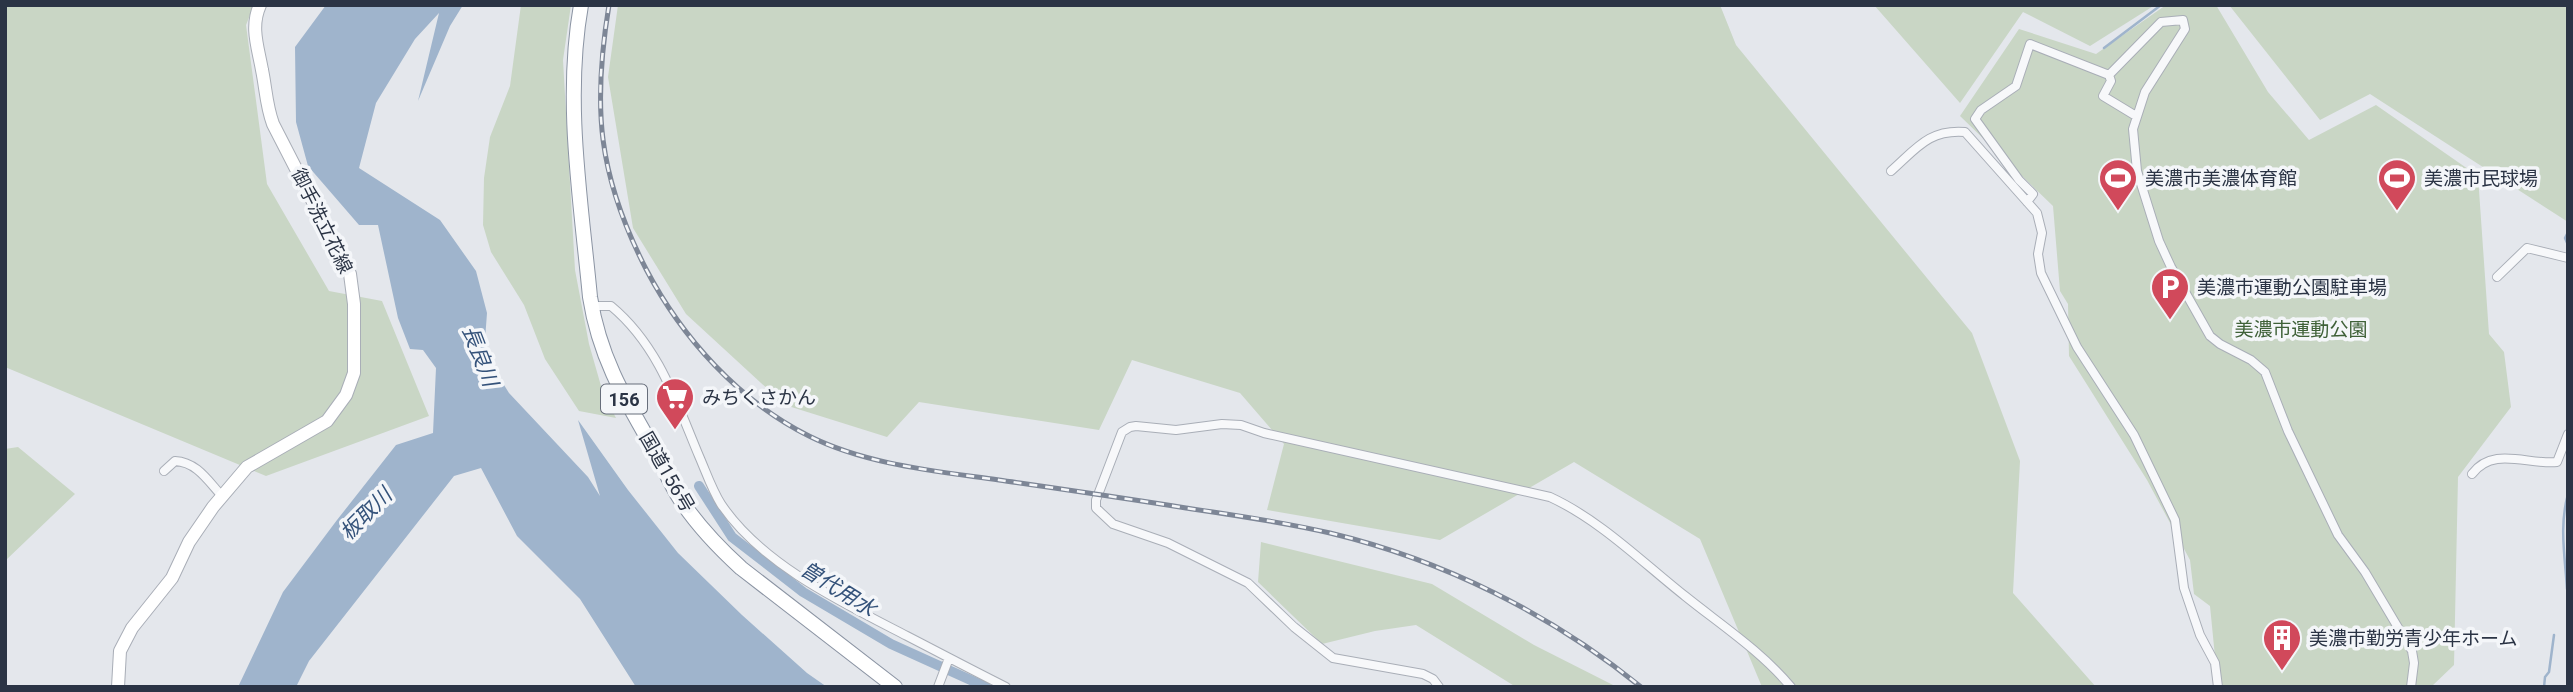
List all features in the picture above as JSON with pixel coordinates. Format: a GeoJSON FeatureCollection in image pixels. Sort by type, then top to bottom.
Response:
{"type":"FeatureCollection","features":[{"type":"Feature","properties":{"kind":"highway","name":"国道156号"},"geometry":{"type":"LineString","coordinates":[[581,5],[576,32],[573,94],[577,158],[592,306],[604,355],[620,393],[678,497],[698,524],[741,568],[895,687]]}},
{"type":"Feature","properties":{"kind":"main road","name":"御手洗立花線"},"geometry":{"type":"LineString","coordinates":[[118,687],[120,651],[132,628],[172,578],[189,542],[222,496],[247,467],[327,421],[346,395],[354,373],[354,304],[350,274],[273,124],[255,46],[256,15],[260,5]]}},
{"type":"Feature","properties":{"kind":"street"},"geometry":{"type":"LineString","coordinates":[[2109,75],[2161,22],[2183,20],[2185,29],[2145,92],[2133,129],[2137,172],[2159,241],[2210,336],[2251,360],[2265,372],[2288,432],[2337,535],[2365,572],[2412,651],[2414,663],[2411,687]]}},
{"type":"Feature","properties":{"kind":"street"},"geometry":{"type":"LineString","coordinates":[[2027,202],[2033,194],[2019,180],[1975,119],[1981,110],[2016,86],[2031,44],[2109,75],[2111,81],[2103,96],[2136,116]]}},
{"type":"Feature","properties":{"kind":"street"},"geometry":{"type":"LineString","coordinates":[[1891,171],[1939,132],[1965,132],[2037,214],[2042,233],[2038,254],[2040,273],[2077,347],[2134,435],[2175,520],[2184,588],[2200,635],[2215,663],[2218,687]]}},
{"type":"Feature","properties":{"kind":"street"},"geometry":{"type":"LineString","coordinates":[[2497,276],[2527,248],[2568,258]]}},
{"type":"Feature","properties":{"kind":"street"},"geometry":{"type":"LineString","coordinates":[[592,306],[611,306],[628,322],[654,357],[675,395],[720,502],[735,522],[776,560],[946,665],[1006,687]]}},
{"type":"Feature","properties":{"kind":"street"},"geometry":{"type":"LineString","coordinates":[[1439,687],[1433,678],[1423,674],[1333,658],[1294,627],[1248,583],[1177,547],[1113,524],[1096,508],[1096,500],[1122,432],[1130,427],[1176,430],[1222,424],[1241,425],[1264,433],[1550,497],[1574,508],[1614,539],[1764,658],[1791,687]]}},
{"type":"Feature","properties":{"kind":"street"},"geometry":{"type":"LineString","coordinates":[[2472,474],[2479,465],[2495,458],[2557,462],[2568,434]]}},
{"type":"Feature","properties":{"kind":"street"},"geometry":{"type":"LineString","coordinates":[[164,471],[175,461],[184,461],[197,468],[222,496]]}},
{"type":"Feature","properties":{"kind":"street"},"geometry":{"type":"LineString","coordinates":[[938,687],[946,665]]}},
{"type":"Feature","properties":{"kind":"green space"},"geometry":{"type":"Polygon","coordinates":[[[5,5],[254,5],[246,25],[267,184],[329,291],[382,301],[429,416],[266,476],[5,367],[5,5]]]}},
{"type":"Feature","properties":{"kind":"green space"},"geometry":{"type":"Polygon","coordinates":[[[521,5],[571,5],[563,60],[575,270],[589,344],[603,393],[616,418],[579,411],[545,359],[524,305],[491,252],[483,225],[484,178],[490,137],[510,86],[521,5]]]}},
{"type":"Feature","properties":{"kind":"green space"},"geometry":{"type":"Polygon","coordinates":[[[618,5],[1720,5],[1736,45],[1972,333],[2020,461],[2013,593],[2096,687],[1762,687],[1700,539],[1574,462],[1440,540],[1267,510],[1284,444],[1240,393],[1132,360],[1099,430],[919,402],[887,437],[785,405],[686,314],[633,228],[608,77],[618,5]]]}},
{"type":"Feature","properties":{"kind":"green space"},"geometry":{"type":"Polygon","coordinates":[[[1874,5],[2155,5],[2090,46],[2023,12],[1960,103],[1874,5]]]}},
{"type":"Feature","properties":{"kind":"green space","name":"美濃市運動公園"},"geometry":{"type":"Polygon","coordinates":[[[2166,5],[2216,5],[2268,92],[2309,140],[2376,105],[2478,176],[2489,334],[2504,352],[2511,407],[2458,477],[2454,665],[2431,687],[2218,687],[2210,606],[2194,594],[2190,560],[2147,480],[2069,356],[2068,304],[2060,291],[2053,206],[1960,116],[2019,29],[2096,54],[2166,5]]]}},
{"type":"Feature","properties":{"kind":"green space"},"geometry":{"type":"Polygon","coordinates":[[[2229,5],[2568,5],[2568,222],[2370,94],[2320,120],[2229,5]]]}},
{"type":"Feature","properties":{"kind":"green space"},"geometry":{"type":"Polygon","coordinates":[[[18,447],[75,494],[5,561],[5,449],[18,447]]]}},
{"type":"Feature","properties":{"kind":"green space"},"geometry":{"type":"Polygon","coordinates":[[[1261,542],[1432,584],[1534,645],[1617,687],[1516,687],[1416,625],[1375,631],[1322,644],[1258,582],[1261,542]]]}},
{"type":"Feature","properties":{"kind":"water"},"geometry":{"type":"Polygon","coordinates":[[[326,5],[463,5],[450,26],[418,101],[439,13],[415,39],[376,103],[359,168],[440,220],[476,271],[487,313],[484,353],[509,393],[588,477],[600,496],[578,420],[628,490],[678,553],[742,615],[807,673],[827,687],[636,687],[580,599],[517,536],[481,468],[454,476],[309,661],[296,687],[238,687],[283,592],[337,520],[396,445],[433,433],[436,368],[423,350],[410,349],[398,318],[378,225],[359,225],[308,166],[296,122],[295,47],[326,5]]]}},
{"type":"Feature","properties":{"kind":"waterway"},"geometry":{"type":"LineString","coordinates":[[2104,48],[2161,5]]}},
{"type":"Feature","properties":{"kind":"waterway"},"geometry":{"type":"LineString","coordinates":[[2568,232],[2565,238],[2568,245]]}},
{"type":"Feature","properties":{"kind":"waterway","name":"曽代用水"},"geometry":{"type":"LineString","coordinates":[[699,486],[732,537],[803,592],[891,644],[986,687]]}},
{"type":"Feature","properties":{"kind":"waterway"},"geometry":{"type":"LineString","coordinates":[[2567,589],[2563,529],[2568,494]]}},
{"type":"Feature","properties":{"kind":"waterway"},"geometry":{"type":"LineString","coordinates":[[2544,687],[2554,635]]}},
{"type":"Feature","properties":{"kind":"railway"},"geometry":{"type":"LineString","coordinates":[[609,5],[601,76],[603,140],[618,203],[630,235],[660,295],[695,343],[736,386],[783,422],[831,446],[902,466],[1258,519],[1372,544],[1454,574],[1533,613],[1641,687]]}},
{"type":"Feature","properties":{"kind":"place","name":"美濃市美濃体育館"},"geometry":{"type":"Point","coordinates":[2118,212]}},
{"type":"Feature","properties":{"kind":"place","name":"美濃市民球場"},"geometry":{"type":"Point","coordinates":[2397,212]}},
{"type":"Feature","properties":{"kind":"place","name":"美濃市運動公園駐車場"},"geometry":{"type":"Point","coordinates":[2170,321]}},
{"type":"Feature","properties":{"kind":"place","name":"みちくさかん"},"geometry":{"type":"Point","coordinates":[675,431]}},
{"type":"Feature","properties":{"kind":"place","name":"美濃市勤労青少年ホーム"},"geometry":{"type":"Point","coordinates":[2282,672]}},
{"type":"Feature","properties":{"kind":"water label","name":"長良川"},"geometry":{"type":"Point","coordinates":[480,356]}},
{"type":"Feature","properties":{"kind":"water label","name":"板取川"},"geometry":{"type":"Point","coordinates":[366,514]}}]}
